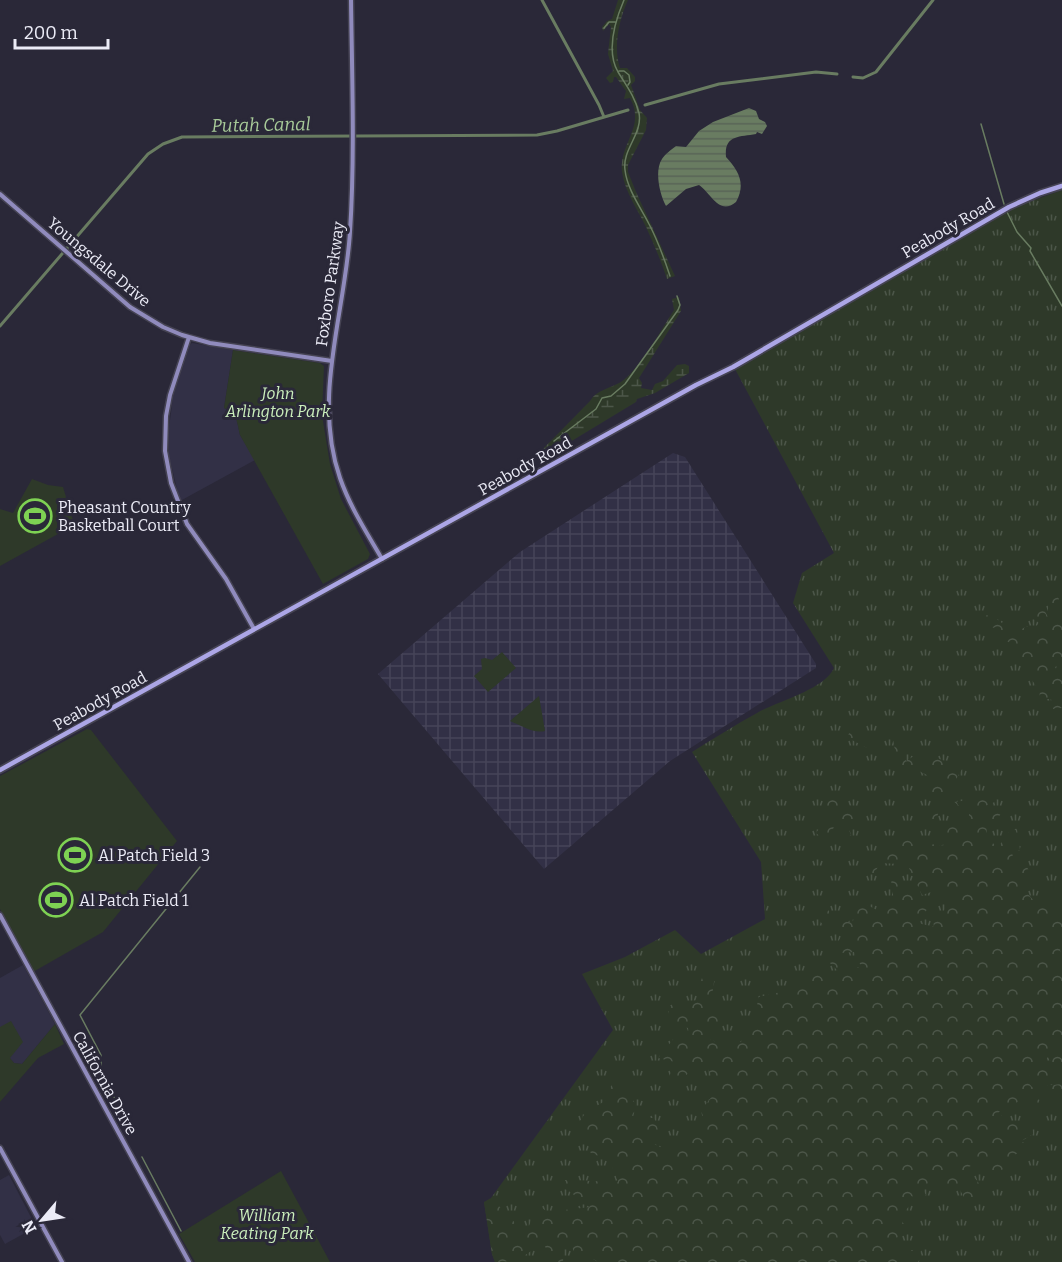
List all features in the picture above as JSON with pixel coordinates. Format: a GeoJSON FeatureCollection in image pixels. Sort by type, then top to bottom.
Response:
{"type":"FeatureCollection","features":[{"type":"Feature","properties":{"kind":"main road","name":"Peabody Road"},"geometry":{"type":"LineString","coordinates":[[0,770],[801,329],[1009,207],[1062,186]]}},
{"type":"Feature","properties":{"kind":"street","name":"Foxboro Parkway"},"geometry":{"type":"LineString","coordinates":[[351,0],[350,235],[332,361],[328,420],[336,465],[349,500],[382,559]]}},
{"type":"Feature","properties":{"kind":"street","name":"Youngsdale Drive"},"geometry":{"type":"LineString","coordinates":[[0,194],[142,315],[163,327],[189,338],[210,343],[332,361]]}},
{"type":"Feature","properties":{"kind":"street"},"geometry":{"type":"LineString","coordinates":[[189,338],[166,416],[165,451],[171,483],[187,524],[226,579],[254,629]]}},
{"type":"Feature","properties":{"kind":"street","name":"California Drive"},"geometry":{"type":"LineString","coordinates":[[0,915],[189,1262]]}},
{"type":"Feature","properties":{"kind":"street"},"geometry":{"type":"LineString","coordinates":[[0,1148],[62,1262]]}},
{"type":"Feature","properties":{"kind":"shaded area"},"geometry":{"type":"Polygon","coordinates":[[[749,108],[756,111],[759,119],[767,126],[762,134],[757,132],[734,138],[727,145],[726,157],[738,173],[741,184],[736,202],[730,206],[720,205],[699,185],[686,189],[666,206],[658,176],[663,157],[676,146],[686,147],[699,131],[713,122],[749,108]]]}},
{"type":"Feature","properties":{"kind":"shaded area"},"geometry":{"type":"Polygon","coordinates":[[[192,343],[233,350],[224,408],[236,416],[240,435],[255,460],[180,501],[169,456],[169,428],[173,397],[192,343]]]}},
{"type":"Feature","properties":{"kind":"shaded area"},"geometry":{"type":"Polygon","coordinates":[[[673,453],[685,457],[816,664],[816,668],[670,761],[544,869],[378,674],[520,552],[673,453]]]}},
{"type":"Feature","properties":{"kind":"shaded area"},"geometry":{"type":"Polygon","coordinates":[[[23,965],[55,1024],[22,1064],[14,1063],[0,1042],[0,978],[23,965]]]}},
{"type":"Feature","properties":{"kind":"shaded area"},"geometry":{"type":"Polygon","coordinates":[[[9,1175],[36,1227],[5,1244],[0,1235],[0,1180],[9,1175]]]}},
{"type":"Feature","properties":{"kind":"green space"},"geometry":{"type":"Polygon","coordinates":[[[618,0],[628,0],[618,34],[618,60],[620,68],[627,68],[635,77],[631,85],[640,110],[647,118],[646,130],[628,165],[628,172],[675,276],[667,279],[649,233],[629,194],[622,172],[624,152],[634,127],[634,108],[630,98],[624,99],[626,91],[616,77],[610,83],[606,78],[613,71],[608,54],[611,27],[609,24],[603,31],[602,27],[612,19],[618,0]]]}},
{"type":"Feature","properties":{"kind":"green space"},"geometry":{"type":"Polygon","coordinates":[[[1062,190],[1062,1262],[495,1262],[484,1202],[491,1198],[613,1030],[582,974],[625,957],[675,930],[701,954],[765,919],[761,862],[692,752],[757,713],[811,689],[829,676],[834,668],[793,603],[802,573],[834,553],[735,369],[994,218],[1018,206],[1062,190]]]}},
{"type":"Feature","properties":{"kind":"green space"},"geometry":{"type":"Polygon","coordinates":[[[679,297],[681,311],[639,378],[642,383],[641,388],[652,390],[655,384],[663,381],[677,365],[689,366],[689,373],[655,393],[637,399],[636,402],[570,442],[538,457],[538,454],[596,394],[628,376],[650,349],[674,310],[672,299],[679,297]]]}},
{"type":"Feature","properties":{"kind":"green space","name":"John Arlington Park"},"geometry":{"type":"Polygon","coordinates":[[[233,350],[320,363],[324,366],[322,415],[330,464],[341,499],[370,554],[368,559],[323,584],[240,435],[234,416],[224,408],[233,350]]]}},
{"type":"Feature","properties":{"kind":"green space"},"geometry":{"type":"Polygon","coordinates":[[[32,479],[48,485],[63,487],[75,527],[67,529],[0,566],[0,509],[13,513],[32,479]]]}},
{"type":"Feature","properties":{"kind":"green space"},"geometry":{"type":"Polygon","coordinates":[[[1058,596],[1060,604],[1062,603],[1062,664],[1055,667],[1058,672],[1062,672],[1062,708],[1053,709],[1051,699],[1039,699],[1040,691],[1031,679],[1036,663],[1018,659],[1015,644],[1002,640],[997,627],[979,631],[980,618],[990,614],[1002,623],[1007,621],[1015,632],[1028,626],[1026,643],[1031,647],[1039,638],[1033,631],[1039,623],[1030,616],[1042,606],[1048,617],[1048,597],[1058,596]]]}},
{"type":"Feature","properties":{"kind":"green space"},"geometry":{"type":"Polygon","coordinates":[[[502,652],[516,668],[488,692],[474,676],[482,669],[481,659],[492,660],[502,652]]]}},
{"type":"Feature","properties":{"kind":"green space"},"geometry":{"type":"Polygon","coordinates":[[[539,696],[545,731],[532,730],[510,721],[539,696]]]}},
{"type":"Feature","properties":{"kind":"green space"},"geometry":{"type":"Polygon","coordinates":[[[87,729],[91,730],[177,841],[103,932],[33,972],[0,909],[0,776],[87,729]]]}},
{"type":"Feature","properties":{"kind":"green space"},"geometry":{"type":"Polygon","coordinates":[[[853,729],[882,744],[879,754],[846,737],[853,729]]]}},
{"type":"Feature","properties":{"kind":"green space"},"geometry":{"type":"Polygon","coordinates":[[[893,739],[905,740],[906,761],[920,752],[931,771],[931,755],[962,769],[951,788],[950,796],[941,798],[936,824],[926,826],[932,798],[924,789],[929,777],[913,767],[912,784],[901,784],[893,739]]]}},
{"type":"Feature","properties":{"kind":"green space"},"geometry":{"type":"Polygon","coordinates":[[[837,790],[838,802],[857,808],[862,817],[846,822],[851,835],[843,840],[836,825],[824,840],[816,833],[829,814],[825,805],[837,790]]]}},
{"type":"Feature","properties":{"kind":"green space"},"geometry":{"type":"Polygon","coordinates":[[[989,797],[997,801],[983,807],[1002,812],[996,821],[987,824],[986,841],[1000,846],[1003,836],[1017,828],[1020,850],[1012,853],[1018,875],[1026,865],[1031,875],[1027,893],[1035,902],[1062,905],[1062,914],[1059,919],[1062,922],[1060,950],[1062,1015],[1052,1020],[1062,1022],[1062,1070],[1057,1070],[1048,1057],[1039,1068],[1049,1068],[1051,1076],[1035,1079],[1028,1075],[1026,1080],[1032,1087],[1062,1084],[1062,1091],[1036,1098],[1045,1103],[1042,1110],[1030,1107],[1022,1098],[1009,1110],[1001,1110],[998,1113],[1014,1122],[1032,1125],[1033,1134],[1020,1142],[1032,1144],[1032,1152],[1016,1154],[1014,1157],[1021,1166],[1009,1171],[1004,1169],[989,1174],[979,1157],[978,1162],[967,1168],[981,1186],[968,1204],[957,1185],[940,1188],[929,1183],[921,1187],[926,1195],[921,1199],[911,1196],[911,1204],[905,1211],[897,1211],[907,1234],[885,1242],[899,1252],[921,1249],[919,1262],[598,1262],[588,1256],[579,1260],[571,1246],[564,1244],[563,1262],[546,1262],[548,1254],[543,1241],[521,1257],[510,1261],[495,1262],[484,1202],[498,1205],[519,1227],[529,1226],[532,1218],[542,1208],[559,1220],[564,1210],[590,1207],[566,1189],[565,1180],[618,1182],[609,1158],[591,1154],[588,1144],[576,1127],[586,1112],[605,1101],[613,1081],[628,1083],[624,1096],[636,1103],[633,1118],[654,1118],[658,1129],[654,1144],[670,1149],[686,1144],[696,1137],[705,1138],[698,1128],[703,1120],[701,1110],[718,1089],[708,1069],[695,1067],[683,1078],[669,1077],[675,1062],[658,1058],[675,1037],[689,1036],[688,1028],[668,1023],[669,1006],[680,1000],[689,1003],[699,999],[698,989],[702,978],[715,975],[711,1003],[720,1010],[718,1030],[710,1040],[736,1047],[749,1033],[745,1026],[754,1017],[759,997],[781,992],[811,968],[828,983],[839,972],[829,962],[841,957],[846,965],[862,968],[854,952],[828,954],[817,944],[811,927],[834,949],[841,937],[837,926],[827,932],[814,911],[823,901],[834,920],[846,913],[847,922],[853,921],[856,908],[864,894],[867,905],[877,910],[885,898],[894,902],[891,880],[906,884],[905,894],[913,888],[928,908],[918,923],[934,927],[932,914],[944,911],[949,901],[947,887],[922,895],[908,866],[906,854],[900,864],[880,863],[874,874],[866,874],[865,869],[878,853],[886,855],[896,848],[895,835],[910,838],[912,844],[922,838],[930,837],[931,844],[943,846],[946,832],[957,818],[961,823],[969,820],[969,813],[954,802],[989,797]]]}},
{"type":"Feature","properties":{"kind":"green space"},"geometry":{"type":"Polygon","coordinates":[[[11,1021],[23,1042],[10,1058],[14,1063],[22,1064],[55,1024],[64,1044],[38,1058],[0,1102],[0,1027],[11,1021]]]}},
{"type":"Feature","properties":{"kind":"green space","name":"William Keating Park"},"geometry":{"type":"Polygon","coordinates":[[[281,1171],[330,1262],[195,1262],[179,1234],[281,1171]]]}},
{"type":"Feature","properties":{"kind":"waterway"},"geometry":{"type":"LineString","coordinates":[[542,0],[604,117]]}},
{"type":"Feature","properties":{"kind":"waterway"},"geometry":{"type":"LineString","coordinates":[[624,0],[613,36],[614,64],[630,91],[639,113],[636,135],[626,155],[626,177],[655,237],[670,276]]}},
{"type":"Feature","properties":{"kind":"waterway"},"geometry":{"type":"LineString","coordinates":[[853,77],[863,78],[876,72],[933,0]]}},
{"type":"Feature","properties":{"kind":"waterway"},"geometry":{"type":"LineString","coordinates":[[604,28],[609,22],[615,22]]}},
{"type":"Feature","properties":{"kind":"waterway"},"geometry":{"type":"LineString","coordinates":[[619,71],[624,71],[629,75],[628,85]]}},
{"type":"Feature","properties":{"kind":"waterway"},"geometry":{"type":"LineString","coordinates":[[645,105],[719,84],[816,72],[837,74]]}},
{"type":"Feature","properties":{"kind":"waterway","name":"Putah Canal"},"geometry":{"type":"LineString","coordinates":[[0,326],[148,154],[163,144],[182,137],[537,135],[628,110]]}},
{"type":"Feature","properties":{"kind":"waterway"},"geometry":{"type":"LineString","coordinates":[[981,124],[1004,204]]}},
{"type":"Feature","properties":{"kind":"waterway"},"geometry":{"type":"LineString","coordinates":[[1007,212],[1017,232],[1031,248],[1030,251],[1062,306]]}},
{"type":"Feature","properties":{"kind":"waterway"},"geometry":{"type":"LineString","coordinates":[[554,441],[596,409],[602,398],[611,396],[625,384],[678,310],[680,305],[677,296]]}},
{"type":"Feature","properties":{"kind":"waterway"},"geometry":{"type":"LineString","coordinates":[[130,1136],[129,1125],[101,1073],[101,1055],[80,1015],[200,867]]}},
{"type":"Feature","properties":{"kind":"waterway"},"geometry":{"type":"LineString","coordinates":[[142,1157],[181,1231]]}},
{"type":"Feature","properties":{"kind":"place","name":"Pheasant Country Basketball Court"},"geometry":{"type":"Point","coordinates":[35,516]}},
{"type":"Feature","properties":{"kind":"place","name":"Al Patch Field 3"},"geometry":{"type":"Point","coordinates":[75,855]}},
{"type":"Feature","properties":{"kind":"place","name":"Al Patch Field 1"},"geometry":{"type":"Point","coordinates":[56,900]}}]}
